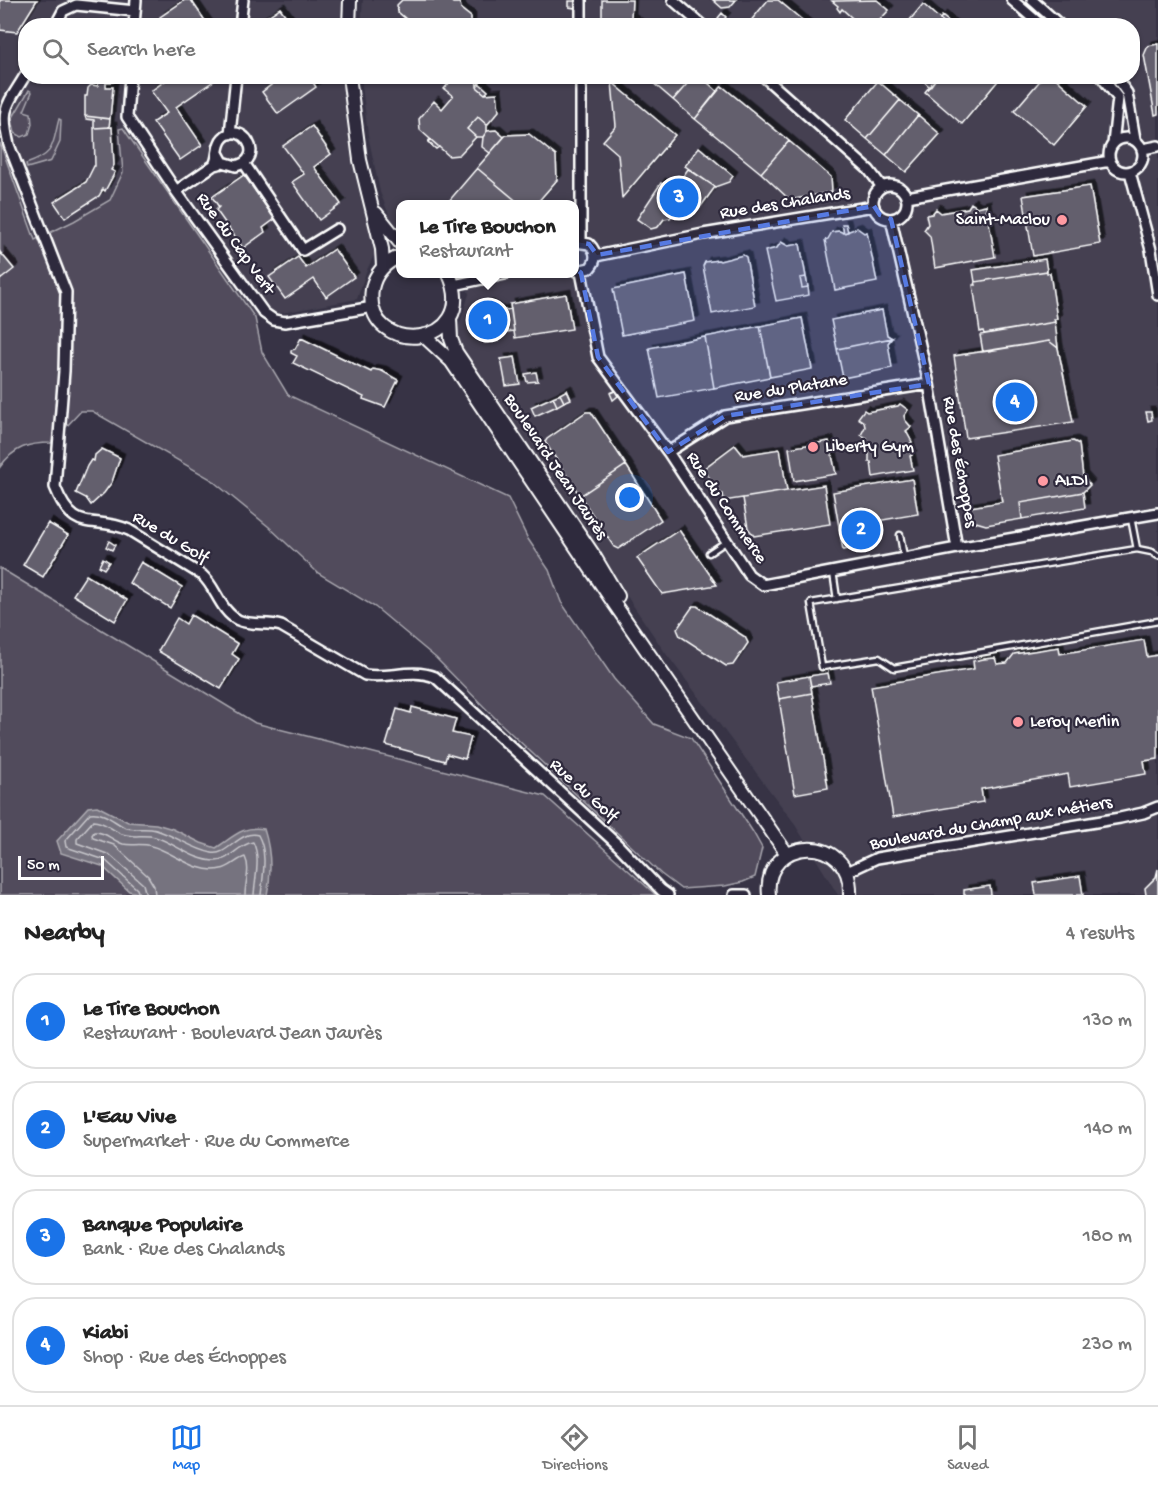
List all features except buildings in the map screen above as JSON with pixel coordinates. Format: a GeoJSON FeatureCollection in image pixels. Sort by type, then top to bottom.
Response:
{"type":"FeatureCollection","features":[{"type":"Feature","properties":{"kind":"street"},"geometry":{"type":"LineString","coordinates":[[135,18],[136,0]]}},
{"type":"Feature","properties":{"kind":"street"},"geometry":{"type":"LineString","coordinates":[[241,18],[243,0]]}},
{"type":"Feature","properties":{"kind":"street"},"geometry":{"type":"LineString","coordinates":[[349,18],[350,0]]}},
{"type":"Feature","properties":{"kind":"street"},"geometry":{"type":"LineString","coordinates":[[581,0],[581,18]]}},
{"type":"Feature","properties":{"kind":"street"},"geometry":{"type":"LineString","coordinates":[[673,0],[694,18]]}},
{"type":"Feature","properties":{"kind":"street"},"geometry":{"type":"LineString","coordinates":[[1012,0],[1033,18]]}},
{"type":"Feature","properties":{"kind":"street"},"geometry":{"type":"LineString","coordinates":[[1032,0],[1051,18]]}},
{"type":"Feature","properties":{"kind":"street"},"geometry":{"type":"LineString","coordinates":[[59,18],[63,11],[75,5],[135,11]]}},
{"type":"Feature","properties":{"kind":"street","name":"Rue du Golf"},"geometry":{"type":"LineString","coordinates":[[18,84],[2,106],[3,129],[66,292],[64,360],[55,487],[62,504],[74,518],[129,530],[202,575],[208,580],[220,601],[233,617],[240,621],[281,626],[365,675],[381,676],[413,672],[435,677],[618,845],[668,895]]}},
{"type":"Feature","properties":{"kind":"street","name":"Rue du Cap Vert"},"geometry":{"type":"LineString","coordinates":[[129,84],[127,117],[176,191],[264,312],[274,320],[285,322],[373,307]]}},
{"type":"Feature","properties":{"kind":"street"},"geometry":{"type":"LineString","coordinates":[[230,134],[235,84]]}},
{"type":"Feature","properties":{"kind":"street"},"geometry":{"type":"LineString","coordinates":[[350,84],[360,160],[382,249],[383,266],[373,285],[373,307],[378,319],[387,329],[399,336],[412,338],[425,337],[443,326],[450,318]]}},
{"type":"Feature","properties":{"kind":"street"},"geometry":{"type":"LineString","coordinates":[[579,200],[581,84]]}},
{"type":"Feature","properties":{"kind":"street"},"geometry":{"type":"LineString","coordinates":[[772,84],[869,170],[882,187]]}},
{"type":"Feature","properties":{"kind":"street"},"geometry":{"type":"LineString","coordinates":[[1107,84],[1118,98],[1110,161],[1120,171],[1130,172],[1142,164],[1143,149],[1135,139],[1127,93],[1121,84]]}},
{"type":"Feature","properties":{"kind":"street"},"geometry":{"type":"LineString","coordinates":[[230,134],[242,135],[249,143],[250,154],[244,163],[236,166],[227,165],[218,153],[219,143],[230,134]]}},
{"type":"Feature","properties":{"kind":"street"},"geometry":{"type":"LineString","coordinates":[[1113,144],[1123,138],[1135,139]]}},
{"type":"Feature","properties":{"kind":"street"},"geometry":{"type":"LineString","coordinates":[[1143,149],[1158,146]]}},
{"type":"Feature","properties":{"kind":"street","name":"Rue du Cap Vert"},"geometry":{"type":"LineString","coordinates":[[214,165],[218,153]]}},
{"type":"Feature","properties":{"kind":"street"},"geometry":{"type":"LineString","coordinates":[[906,197],[1110,161]]}},
{"type":"Feature","properties":{"kind":"street"},"geometry":{"type":"LineString","coordinates":[[244,163],[303,250],[337,229]]}},
{"type":"Feature","properties":{"kind":"street","name":"Rue du Cap Vert"},"geometry":{"type":"LineString","coordinates":[[176,191],[214,165],[227,165]]}},
{"type":"Feature","properties":{"kind":"street"},"geometry":{"type":"LineString","coordinates":[[1130,172],[1151,250],[1158,295]]}},
{"type":"Feature","properties":{"kind":"street"},"geometry":{"type":"LineString","coordinates":[[887,185],[897,186],[906,197],[904,212],[891,219],[880,215],[874,206],[874,195],[887,185]]}},
{"type":"Feature","properties":{"kind":"street","name":"Rue des Chalands"},"geometry":{"type":"LineString","coordinates":[[596,256],[703,234],[874,206]]}},
{"type":"Feature","properties":{"kind":"street"},"geometry":{"type":"LineString","coordinates":[[372,207],[396,238]]}},
{"type":"Feature","properties":{"kind":"street","name":"Rue des Échoppes"},"geometry":{"type":"LineString","coordinates":[[891,219],[929,384],[957,548],[1158,513]]}},
{"type":"Feature","properties":{"kind":"street"},"geometry":{"type":"LineString","coordinates":[[579,242],[590,244],[596,256],[593,265],[579,271]]}},
{"type":"Feature","properties":{"kind":"street"},"geometry":{"type":"LineString","coordinates":[[383,266],[396,259]]}},
{"type":"Feature","properties":{"kind":"street","name":"Rue du Commerce"},"geometry":{"type":"LineString","coordinates":[[579,275],[598,357],[669,452],[749,575],[764,585],[957,548]]}},
{"type":"Feature","properties":{"kind":"street","name":"Boulevard Jean Jaurès"},"geometry":{"type":"LineString","coordinates":[[452,279],[456,296],[450,318],[451,339],[456,352],[593,554],[628,612],[636,635]]}},
{"type":"Feature","properties":{"kind":"street","name":"Boulevard Jean Jaurès"},"geometry":{"type":"LineString","coordinates":[[425,337],[451,362],[788,854]]}},
{"type":"Feature","properties":{"kind":"street","name":"Rue du Platane"},"geometry":{"type":"LineString","coordinates":[[669,452],[724,416],[929,384]]}},
{"type":"Feature","properties":{"kind":"street","name":"Boulevard du Champ aux Métiers"},"geometry":{"type":"LineString","coordinates":[[847,872],[877,858],[1143,813],[1158,807]]}},
{"type":"Feature","properties":{"kind":"street","name":"Boulevard du Champ aux Métiers"},"geometry":{"type":"LineString","coordinates":[[1143,813],[1158,816]]}},
{"type":"Feature","properties":{"kind":"street"},"geometry":{"type":"LineString","coordinates":[[769,895],[771,874],[777,863],[788,854],[801,849],[814,848],[828,852],[839,861],[847,872],[851,885],[850,895]]}},
{"type":"Feature","properties":{"kind":"street"},"geometry":{"type":"LineString","coordinates":[[734,895],[746,895]]}},
{"type":"Feature","properties":{"kind":"lane"},"geometry":{"type":"LineString","coordinates":[[1131,517],[1137,549]]}},
{"type":"Feature","properties":{"kind":"lane"},"geometry":{"type":"LineString","coordinates":[[900,535],[904,558]]}},
{"type":"Feature","properties":{"kind":"lane"},"geometry":{"type":"LineString","coordinates":[[709,553],[727,541]]}},
{"type":"Feature","properties":{"kind":"lane"},"geometry":{"type":"LineString","coordinates":[[1158,556],[1152,552],[1137,549],[811,603],[822,667],[879,658],[894,668],[1158,621]]}},
{"type":"Feature","properties":{"kind":"lane"},"geometry":{"type":"LineString","coordinates":[[833,572],[837,599]]}},
{"type":"Feature","properties":{"kind":"highlighted area"},"geometry":{"type":"Polygon","coordinates":[[[874,206],[880,215],[891,219],[929,384],[725,416],[668,452],[598,357],[581,273],[566,259],[576,242],[589,244],[597,255],[874,206]]]}},
{"type":"Feature","properties":{"kind":"shaded area"},"geometry":{"type":"Polygon","coordinates":[[[0,0],[343,0],[342,18],[18,18],[18,84],[343,84],[356,173],[377,249],[357,299],[255,318],[123,128],[119,129],[123,172],[110,200],[35,240],[0,143],[0,0]]]}},
{"type":"Feature","properties":{"kind":"shaded area"},"geometry":{"type":"Polygon","coordinates":[[[363,0],[1158,0],[1158,895],[838,895],[792,820],[664,651],[470,364],[460,344],[457,333],[469,294],[464,278],[579,278],[579,200],[396,200],[396,227],[393,225],[380,192],[368,135],[362,84],[1140,84],[1140,18],[362,18],[363,0]]]}},
{"type":"Feature","properties":{"kind":"shaded area"},"geometry":{"type":"Polygon","coordinates":[[[29,90],[32,92],[24,111],[31,113],[32,124],[29,134],[22,137],[15,133],[12,119],[29,90]]]}},
{"type":"Feature","properties":{"kind":"shaded area"},"geometry":{"type":"Polygon","coordinates":[[[59,119],[61,120],[60,142],[51,161],[27,168],[26,164],[43,156],[51,148],[59,119]]]}},
{"type":"Feature","properties":{"kind":"shaded area"},"geometry":{"type":"Polygon","coordinates":[[[123,128],[255,318],[262,352],[288,395],[508,498],[528,539],[549,570],[561,602],[614,679],[654,724],[691,738],[753,832],[762,848],[755,877],[725,886],[681,889],[661,874],[500,723],[436,658],[375,607],[318,573],[269,527],[209,478],[92,411],[81,411],[51,443],[22,448],[5,460],[0,467],[0,143],[35,240],[110,200],[123,172],[119,129],[123,128]]]}},
{"type":"Feature","properties":{"kind":"shaded area"},"geometry":{"type":"Polygon","coordinates":[[[0,568],[255,723],[545,796],[656,895],[0,895],[0,568]]]}},
{"type":"Feature","properties":{"kind":"water"},"geometry":{"type":"Polygon","coordinates":[[[97,806],[128,822],[156,824],[173,829],[216,848],[244,830],[264,829],[270,862],[267,895],[146,895],[129,891],[102,866],[61,853],[57,841],[88,807],[97,806]]]}},
{"type":"Feature","properties":{"kind":"place","name":"Banque Populaire"},"geometry":{"type":"Point","coordinates":[679,198]}},
{"type":"Feature","properties":{"kind":"place","name":"Saint-Maclou"},"geometry":{"type":"Point","coordinates":[1062,220]}},
{"type":"Feature","properties":{"kind":"place","name":"Le Tire Bouchon"},"geometry":{"type":"Point","coordinates":[488,320]}},
{"type":"Feature","properties":{"kind":"place","name":"Kiabi"},"geometry":{"type":"Point","coordinates":[1015,402]}},
{"type":"Feature","properties":{"kind":"place","name":"Liberty Gym"},"geometry":{"type":"Point","coordinates":[813,447]}},
{"type":"Feature","properties":{"kind":"place","name":"ALDI"},"geometry":{"type":"Point","coordinates":[1043,481]}},
{"type":"Feature","properties":{"kind":"place","name":"L'Eau Vive"},"geometry":{"type":"Point","coordinates":[861,530]}},
{"type":"Feature","properties":{"kind":"place","name":"Leroy Merlin"},"geometry":{"type":"Point","coordinates":[1018,722]}}]}
